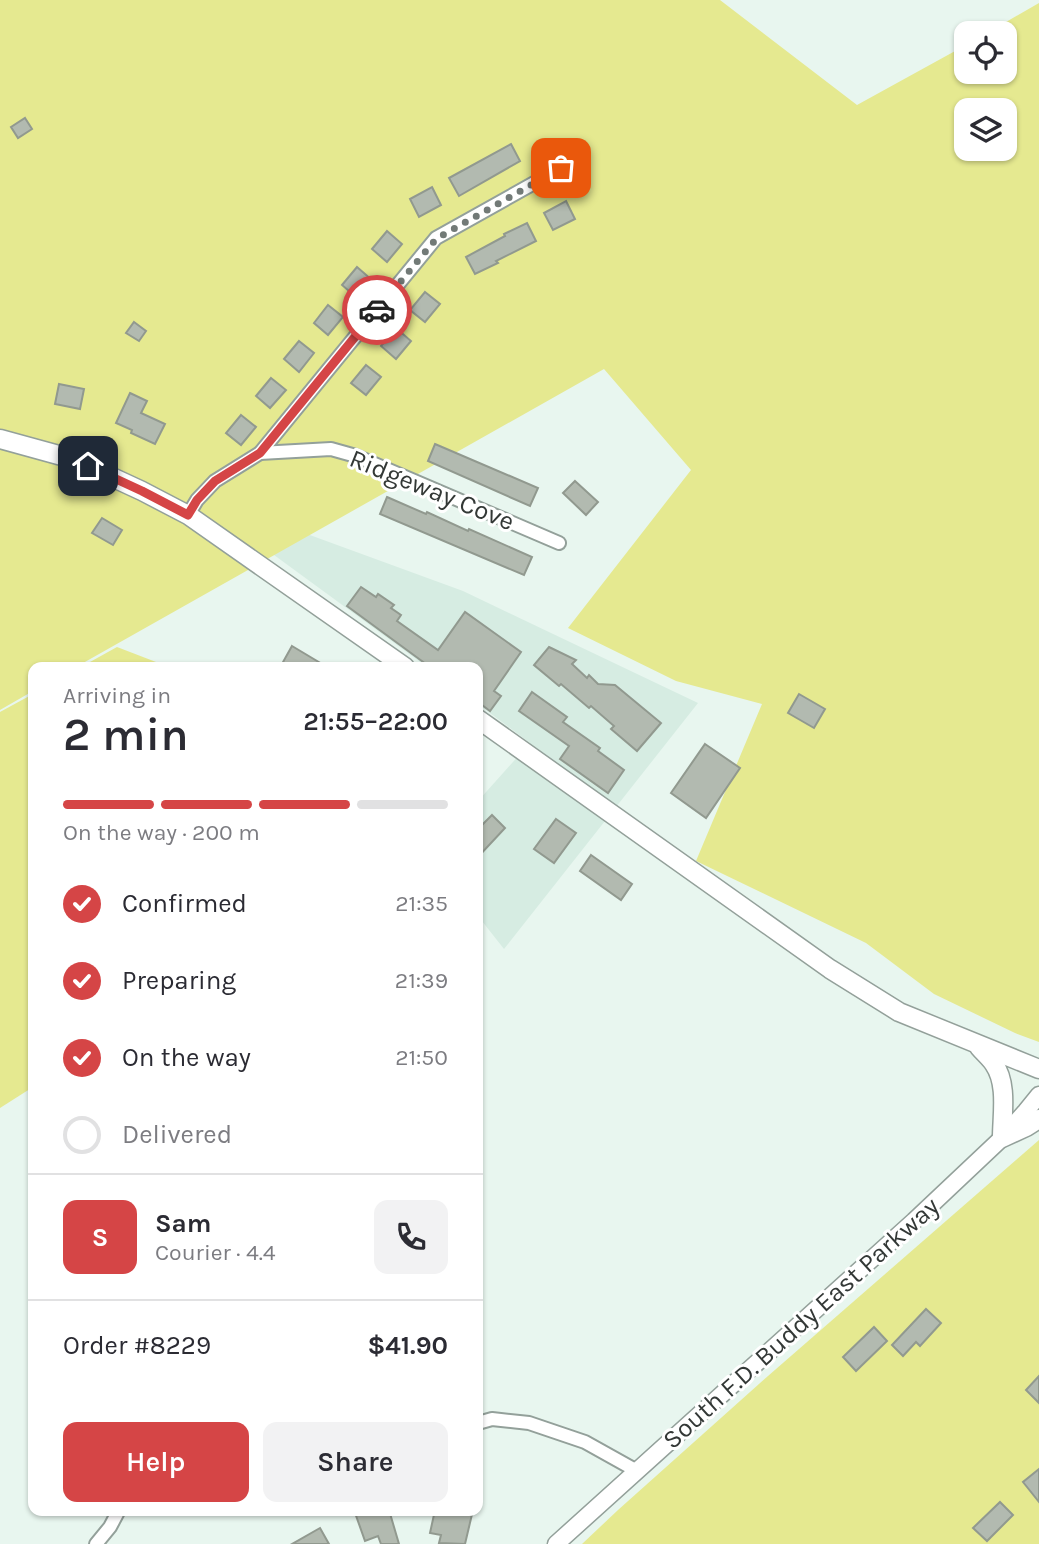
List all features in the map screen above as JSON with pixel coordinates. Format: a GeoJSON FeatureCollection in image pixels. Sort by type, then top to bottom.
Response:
{"type":"FeatureCollection","features":[{"type":"Feature","properties":{"kind":"main road"},"geometry":{"type":"LineString","coordinates":[[0,439],[73,459],[188,515],[398,662]]}},
{"type":"Feature","properties":{"kind":"main road"},"geometry":{"type":"LineString","coordinates":[[483,723],[830,969],[899,1012],[1039,1069]]}},
{"type":"Feature","properties":{"kind":"main road"},"geometry":{"type":"LineString","coordinates":[[976,1044],[996,1066],[1001,1081],[1002,1138],[1039,1119]]}},
{"type":"Feature","properties":{"kind":"street"},"geometry":{"type":"LineString","coordinates":[[188,515],[197,500],[215,481],[260,453],[436,239],[561,168]]}},
{"type":"Feature","properties":{"kind":"street","name":"Ridgeway Cove"},"geometry":{"type":"LineString","coordinates":[[260,453],[331,449],[356,456],[559,542]]}},
{"type":"Feature","properties":{"kind":"street","name":"South F.D. Buddy East Parkway"},"geometry":{"type":"LineString","coordinates":[[556,1544],[905,1229],[1002,1138],[1039,1095]]}},
{"type":"Feature","properties":{"kind":"street"},"geometry":{"type":"LineString","coordinates":[[483,1422],[492,1419],[529,1423],[585,1441],[637,1471]]}},
{"type":"Feature","properties":{"kind":"street"},"geometry":{"type":"LineString","coordinates":[[96,1544],[116,1516]]}},
{"type":"Feature","properties":{"kind":"shaded area"},"geometry":{"type":"Polygon","coordinates":[[[277,523],[463,591],[698,703],[504,949],[483,922],[483,795],[530,743],[483,708],[483,662],[420,662],[259,544],[277,523]]]}},
{"type":"Feature","properties":{"kind":"green space"},"geometry":{"type":"Polygon","coordinates":[[[0,0],[720,0],[857,105],[954,52],[954,84],[1017,84],[1017,21],[1008,21],[1039,3],[1039,1042],[934,994],[866,943],[696,861],[762,704],[676,681],[568,628],[691,470],[604,369],[85,662],[28,662],[28,694],[0,710],[0,0]]]}},
{"type":"Feature","properties":{"kind":"green space"},"geometry":{"type":"Polygon","coordinates":[[[117,647],[156,662],[90,662],[117,647]]]}},
{"type":"Feature","properties":{"kind":"green space"},"geometry":{"type":"Polygon","coordinates":[[[28,697],[28,1090],[0,1108],[0,712],[28,697]]]}},
{"type":"Feature","properties":{"kind":"green space"},"geometry":{"type":"Polygon","coordinates":[[[1039,1140],[1039,1544],[582,1544],[768,1376],[1039,1140]]]}},
{"type":"Feature","properties":{"kind":"building"},"geometry":{"type":"Polygon","coordinates":[[[25,118],[32,129],[18,138],[11,127],[25,118]]]}},
{"type":"Feature","properties":{"kind":"building"},"geometry":{"type":"Polygon","coordinates":[[[511,144],[520,161],[459,196],[449,178],[511,144]]]}},
{"type":"Feature","properties":{"kind":"building"},"geometry":{"type":"Polygon","coordinates":[[[432,187],[441,205],[419,217],[410,199],[432,187]]]}},
{"type":"Feature","properties":{"kind":"building"},"geometry":{"type":"Polygon","coordinates":[[[566,201],[575,219],[553,230],[544,213],[566,201]]]}},
{"type":"Feature","properties":{"kind":"building"},"geometry":{"type":"Polygon","coordinates":[[[527,223],[536,241],[475,274],[466,257],[527,223]]]}},
{"type":"Feature","properties":{"kind":"building"},"geometry":{"type":"Polygon","coordinates":[[[387,231],[402,244],[387,262],[372,249],[387,231]]]}},
{"type":"Feature","properties":{"kind":"building"},"geometry":{"type":"Polygon","coordinates":[[[357,267],[372,280],[357,298],[342,285],[357,267]]]}},
{"type":"Feature","properties":{"kind":"building"},"geometry":{"type":"Polygon","coordinates":[[[425,292],[440,304],[425,322],[410,310],[425,292]]]}},
{"type":"Feature","properties":{"kind":"building"},"geometry":{"type":"Polygon","coordinates":[[[328,305],[343,317],[328,335],[314,323],[328,305]]]}},
{"type":"Feature","properties":{"kind":"building"},"geometry":{"type":"Polygon","coordinates":[[[134,322],[146,331],[139,341],[126,333],[134,322]]]}},
{"type":"Feature","properties":{"kind":"building"},"geometry":{"type":"Polygon","coordinates":[[[396,328],[411,341],[396,359],[381,346],[396,328]]]}},
{"type":"Feature","properties":{"kind":"building"},"geometry":{"type":"Polygon","coordinates":[[[299,341],[314,353],[299,372],[284,359],[299,341]]]}},
{"type":"Feature","properties":{"kind":"building"},"geometry":{"type":"Polygon","coordinates":[[[366,365],[381,377],[366,395],[351,383],[366,365]]]}},
{"type":"Feature","properties":{"kind":"building"},"geometry":{"type":"Polygon","coordinates":[[[271,378],[286,390],[270,408],[256,396],[271,378]]]}},
{"type":"Feature","properties":{"kind":"building"},"geometry":{"type":"Polygon","coordinates":[[[59,384],[84,389],[80,409],[55,404],[59,384]]]}},
{"type":"Feature","properties":{"kind":"building"},"geometry":{"type":"Polygon","coordinates":[[[130,393],[147,401],[141,413],[165,424],[155,444],[116,423],[130,393]]]}},
{"type":"Feature","properties":{"kind":"building"},"geometry":{"type":"Polygon","coordinates":[[[241,415],[256,427],[241,445],[226,433],[241,415]]]}},
{"type":"Feature","properties":{"kind":"building"},"geometry":{"type":"Polygon","coordinates":[[[435,444],[538,488],[530,506],[428,461],[435,444]]]}},
{"type":"Feature","properties":{"kind":"building"},"geometry":{"type":"Polygon","coordinates":[[[575,481],[598,502],[586,515],[563,493],[575,481]]]}},
{"type":"Feature","properties":{"kind":"building"},"geometry":{"type":"Polygon","coordinates":[[[387,497],[532,557],[524,575],[380,514],[387,497]]]}},
{"type":"Feature","properties":{"kind":"building"},"geometry":{"type":"Polygon","coordinates":[[[102,518],[122,530],[113,545],[92,533],[102,518]]]}},
{"type":"Feature","properties":{"kind":"building"},"geometry":{"type":"Polygon","coordinates":[[[361,587],[376,597],[378,594],[394,605],[391,608],[401,615],[397,621],[438,650],[465,612],[521,652],[494,691],[501,696],[490,711],[483,706],[483,662],[423,662],[347,606],[361,587]]]}},
{"type":"Feature","properties":{"kind":"building"},"geometry":{"type":"Polygon","coordinates":[[[292,646],[319,662],[283,662],[292,646]]]}},
{"type":"Feature","properties":{"kind":"building"},"geometry":{"type":"Polygon","coordinates":[[[549,647],[576,660],[572,664],[587,678],[589,675],[598,684],[615,685],[661,723],[637,751],[611,729],[614,726],[591,706],[589,708],[534,665],[549,647]]]}},
{"type":"Feature","properties":{"kind":"building"},"geometry":{"type":"Polygon","coordinates":[[[532,692],[567,717],[563,722],[600,748],[598,751],[624,770],[608,793],[560,759],[569,746],[519,711],[532,692]]]}},
{"type":"Feature","properties":{"kind":"building"},"geometry":{"type":"Polygon","coordinates":[[[799,694],[825,709],[814,728],[788,713],[799,694]]]}},
{"type":"Feature","properties":{"kind":"building"},"geometry":{"type":"Polygon","coordinates":[[[705,744],[740,768],[706,818],[671,793],[705,744]]]}},
{"type":"Feature","properties":{"kind":"building"},"geometry":{"type":"Polygon","coordinates":[[[492,815],[505,828],[483,852],[483,824],[492,815]]]}},
{"type":"Feature","properties":{"kind":"building"},"geometry":{"type":"Polygon","coordinates":[[[556,819],[576,833],[554,863],[534,849],[556,819]]]}},
{"type":"Feature","properties":{"kind":"building"},"geometry":{"type":"Polygon","coordinates":[[[591,855],[632,884],[621,900],[580,871],[591,855]]]}},
{"type":"Feature","properties":{"kind":"building"},"geometry":{"type":"Polygon","coordinates":[[[926,1309],[941,1323],[920,1346],[916,1342],[903,1356],[892,1345],[926,1309]]]}},
{"type":"Feature","properties":{"kind":"building"},"geometry":{"type":"Polygon","coordinates":[[[874,1327],[887,1341],[856,1371],[843,1357],[874,1327]]]}},
{"type":"Feature","properties":{"kind":"building"},"geometry":{"type":"Polygon","coordinates":[[[1039,1376],[1039,1403],[1026,1390],[1039,1376]]]}},
{"type":"Feature","properties":{"kind":"building"},"geometry":{"type":"Polygon","coordinates":[[[1039,1469],[1039,1502],[1023,1482],[1039,1469]]]}},
{"type":"Feature","properties":{"kind":"building"},"geometry":{"type":"Polygon","coordinates":[[[1000,1502],[1013,1515],[987,1541],[973,1528],[1000,1502]]]}},
{"type":"Feature","properties":{"kind":"building"},"geometry":{"type":"Polygon","coordinates":[[[356,1516],[391,1516],[399,1544],[381,1544],[378,1536],[365,1541],[356,1516]]]}},
{"type":"Feature","properties":{"kind":"building"},"geometry":{"type":"Polygon","coordinates":[[[434,1516],[472,1516],[465,1544],[439,1543],[441,1535],[430,1533],[434,1516]]]}},
{"type":"Feature","properties":{"kind":"building"},"geometry":{"type":"Polygon","coordinates":[[[320,1528],[329,1544],[292,1544],[320,1528]]]}},
{"type":"Feature","properties":{"kind":"way so far"},"geometry":{"type":"LineString","coordinates":[[377,310],[436,239],[561,168]]}},
{"type":"Feature","properties":{"kind":"route"},"geometry":{"type":"LineString","coordinates":[[88,466],[188,515],[197,500],[215,481],[260,453],[377,310]]}}]}
